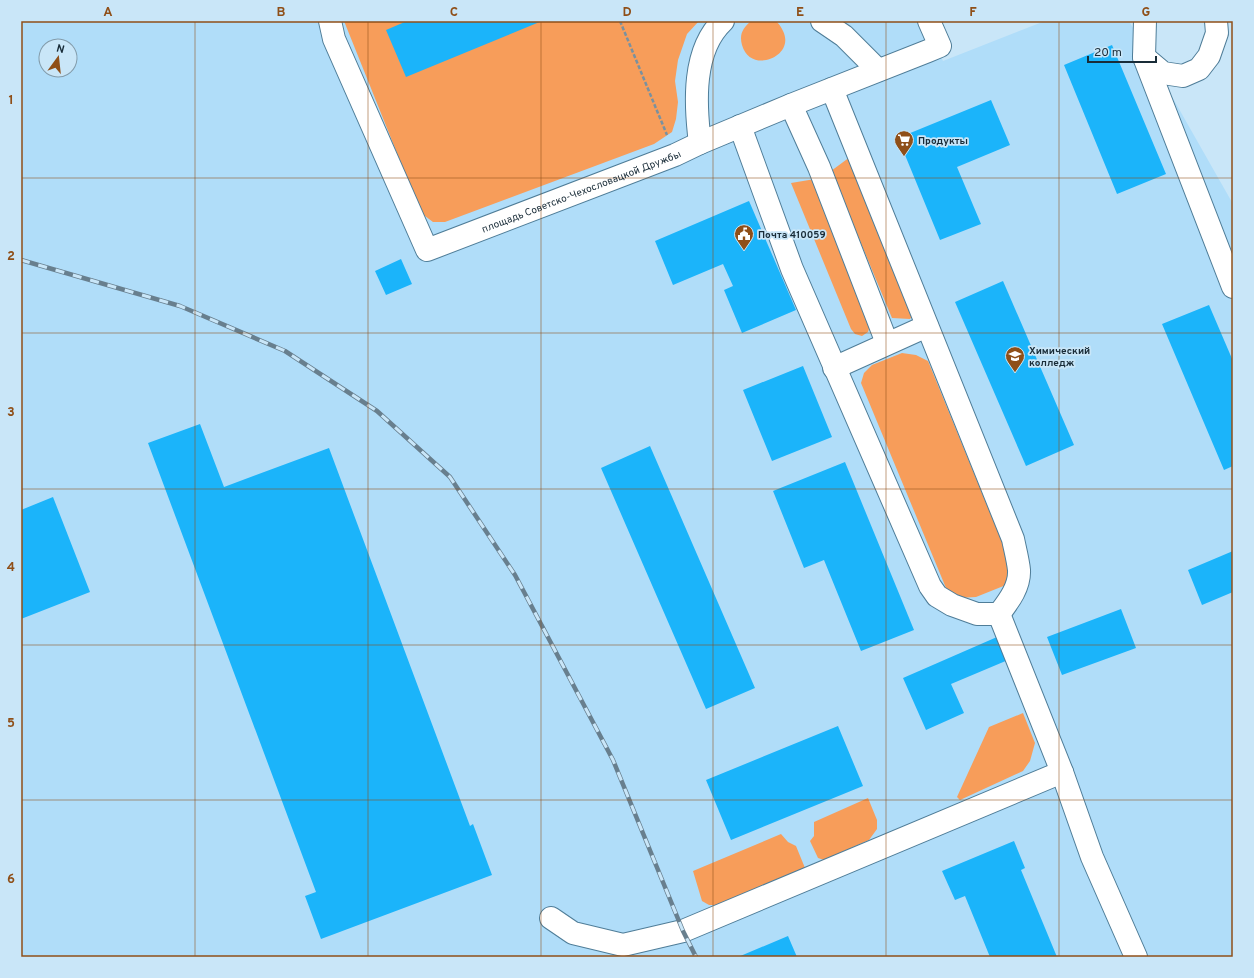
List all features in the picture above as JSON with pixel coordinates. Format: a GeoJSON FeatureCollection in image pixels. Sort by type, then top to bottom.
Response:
{"type":"FeatureCollection","features":[{"type":"Feature","properties":{"kind":"lane","name":"площадь Советско-Чехословацкой Дружбы"},"geometry":{"type":"LineString","coordinates":[[330,21],[334,39],[427,250],[675,155],[791,105],[940,46],[929,21]]}},
{"type":"Feature","properties":{"kind":"lane"},"geometry":{"type":"LineString","coordinates":[[700,143],[697,118],[697,90],[700,64],[708,42],[716,27],[722,21]]}},
{"type":"Feature","properties":{"kind":"lane"},"geometry":{"type":"LineString","coordinates":[[822,21],[844,36],[878,70]]}},
{"type":"Feature","properties":{"kind":"lane"},"geometry":{"type":"LineString","coordinates":[[1145,21],[1144,58],[1233,288]]}},
{"type":"Feature","properties":{"kind":"lane"},"geometry":{"type":"LineString","coordinates":[[1144,58],[1163,73],[1183,76],[1199,69],[1209,56],[1216,33],[1216,21]]}},
{"type":"Feature","properties":{"kind":"lane"},"geometry":{"type":"LineString","coordinates":[[832,89],[1013,539],[1019,571],[1016,587],[999,614]]}},
{"type":"Feature","properties":{"kind":"lane"},"geometry":{"type":"LineString","coordinates":[[791,105],[819,167],[887,344]]}},
{"type":"Feature","properties":{"kind":"lane"},"geometry":{"type":"LineString","coordinates":[[740,126],[792,269],[930,586],[937,596],[952,605],[977,614],[999,614]]}},
{"type":"Feature","properties":{"kind":"lane"},"geometry":{"type":"LineString","coordinates":[[834,368],[927,326]]}},
{"type":"Feature","properties":{"kind":"lane"},"geometry":{"type":"LineString","coordinates":[[999,614],[1062,772],[1092,857],[1136,957]]}},
{"type":"Feature","properties":{"kind":"lane"},"geometry":{"type":"LineString","coordinates":[[551,918],[573,933],[623,945],[683,931],[1062,772]]}},
{"type":"Feature","properties":{"kind":"path"},"geometry":{"type":"LineString","coordinates":[[620,21],[675,155]]}},
{"type":"Feature","properties":{"kind":"shaded area"},"geometry":{"type":"Polygon","coordinates":[[[773,20],[779,24],[783,31],[785,40],[783,48],[778,55],[762,61],[754,59],[747,54],[742,45],[741,34],[751,21],[773,20]]]}},
{"type":"Feature","properties":{"kind":"shaded area"},"geometry":{"type":"Polygon","coordinates":[[[21,21],[924,21],[943,61],[1045,21],[1129,21],[1233,204],[1233,957],[21,957],[21,21]]]}},
{"type":"Feature","properties":{"kind":"shaded area"},"geometry":{"type":"Polygon","coordinates":[[[344,21],[699,21],[687,34],[678,60],[675,81],[678,102],[676,119],[672,132],[654,144],[445,222],[433,222],[421,213],[344,21]]]}},
{"type":"Feature","properties":{"kind":"shaded area"},"geometry":{"type":"Polygon","coordinates":[[[850,157],[915,312],[910,319],[892,318],[831,171],[850,157]]]}},
{"type":"Feature","properties":{"kind":"shaded area"},"geometry":{"type":"Polygon","coordinates":[[[815,179],[872,319],[868,332],[862,336],[855,334],[851,329],[791,183],[815,179]]]}},
{"type":"Feature","properties":{"kind":"shaded area"},"geometry":{"type":"Polygon","coordinates":[[[902,353],[916,355],[928,361],[1009,559],[1010,576],[1006,585],[976,597],[958,598],[946,588],[861,383],[864,373],[872,365],[902,353]]]}},
{"type":"Feature","properties":{"kind":"shaded area"},"geometry":{"type":"Polygon","coordinates":[[[1023,713],[1035,743],[1030,761],[1023,771],[960,800],[957,797],[989,727],[1023,713]]]}},
{"type":"Feature","properties":{"kind":"shaded area"},"geometry":{"type":"Polygon","coordinates":[[[868,798],[877,820],[877,829],[869,840],[824,860],[818,858],[810,841],[814,836],[814,822],[868,798]]]}},
{"type":"Feature","properties":{"kind":"shaded area"},"geometry":{"type":"Polygon","coordinates":[[[781,834],[788,842],[796,846],[805,868],[716,905],[709,905],[702,901],[693,871],[781,834]]]}},
{"type":"Feature","properties":{"kind":"building"},"geometry":{"type":"Polygon","coordinates":[[[407,21],[542,21],[406,77],[386,30],[407,21]]]}},
{"type":"Feature","properties":{"kind":"building"},"geometry":{"type":"Polygon","coordinates":[[[1112,45],[1166,174],[1117,194],[1064,65],[1112,45]]]}},
{"type":"Feature","properties":{"kind":"building"},"geometry":{"type":"Polygon","coordinates":[[[991,100],[1010,145],[957,167],[981,224],[940,240],[898,138],[991,100]]]}},
{"type":"Feature","properties":{"kind":"building"},"geometry":{"type":"Polygon","coordinates":[[[749,201],[796,310],[742,333],[724,290],[733,286],[723,264],[673,285],[655,241],[749,201]]]}},
{"type":"Feature","properties":{"kind":"building"},"geometry":{"type":"Polygon","coordinates":[[[401,259],[412,284],[386,295],[375,271],[401,259]]]}},
{"type":"Feature","properties":{"kind":"building","name":"Химический колледж"},"geometry":{"type":"Polygon","coordinates":[[[1003,281],[1074,445],[1026,466],[955,302],[1003,281]]]}},
{"type":"Feature","properties":{"kind":"building"},"geometry":{"type":"Polygon","coordinates":[[[1209,305],[1233,361],[1233,466],[1224,470],[1162,324],[1209,305]]]}},
{"type":"Feature","properties":{"kind":"building"},"geometry":{"type":"Polygon","coordinates":[[[803,366],[832,437],[772,461],[743,390],[803,366]]]}},
{"type":"Feature","properties":{"kind":"building"},"geometry":{"type":"Polygon","coordinates":[[[200,424],[224,487],[329,448],[470,826],[473,824],[492,875],[321,939],[305,896],[316,892],[148,443],[200,424]]]}},
{"type":"Feature","properties":{"kind":"building"},"geometry":{"type":"Polygon","coordinates":[[[650,446],[755,688],[706,709],[601,468],[650,446]]]}},
{"type":"Feature","properties":{"kind":"building"},"geometry":{"type":"Polygon","coordinates":[[[845,462],[914,630],[861,651],[824,560],[804,568],[773,491],[845,462]]]}},
{"type":"Feature","properties":{"kind":"building"},"geometry":{"type":"Polygon","coordinates":[[[53,497],[90,592],[21,619],[21,510],[53,497]]]}},
{"type":"Feature","properties":{"kind":"building"},"geometry":{"type":"Polygon","coordinates":[[[1233,551],[1233,592],[1202,605],[1188,570],[1233,551]]]}},
{"type":"Feature","properties":{"kind":"building"},"geometry":{"type":"Polygon","coordinates":[[[1121,609],[1136,648],[1062,675],[1047,637],[1121,609]]]}},
{"type":"Feature","properties":{"kind":"building"},"geometry":{"type":"Polygon","coordinates":[[[997,637],[1008,660],[951,684],[964,713],[926,730],[903,678],[997,637]]]}},
{"type":"Feature","properties":{"kind":"building"},"geometry":{"type":"Polygon","coordinates":[[[838,726],[863,786],[731,840],[706,780],[838,726]]]}},
{"type":"Feature","properties":{"kind":"building"},"geometry":{"type":"Polygon","coordinates":[[[1014,841],[1025,868],[1021,870],[1057,957],[990,957],[965,896],[955,900],[942,871],[1014,841]]]}},
{"type":"Feature","properties":{"kind":"building"},"geometry":{"type":"Polygon","coordinates":[[[788,936],[797,957],[738,957],[788,936]]]}},
{"type":"Feature","properties":{"kind":"railway"},"geometry":{"type":"LineString","coordinates":[[21,260],[180,306],[285,351],[377,411],[450,477],[515,575],[613,760],[683,931],[696,957]]}},
{"type":"Feature","properties":{"kind":"place","name":"Продукты"},"geometry":{"type":"Point","coordinates":[904,157]}},
{"type":"Feature","properties":{"kind":"place","name":"Почта 410059"},"geometry":{"type":"Point","coordinates":[744,251]}},
{"type":"Feature","properties":{"kind":"place","name":"Химический колледж"},"geometry":{"type":"Point","coordinates":[1015,373]}}]}
